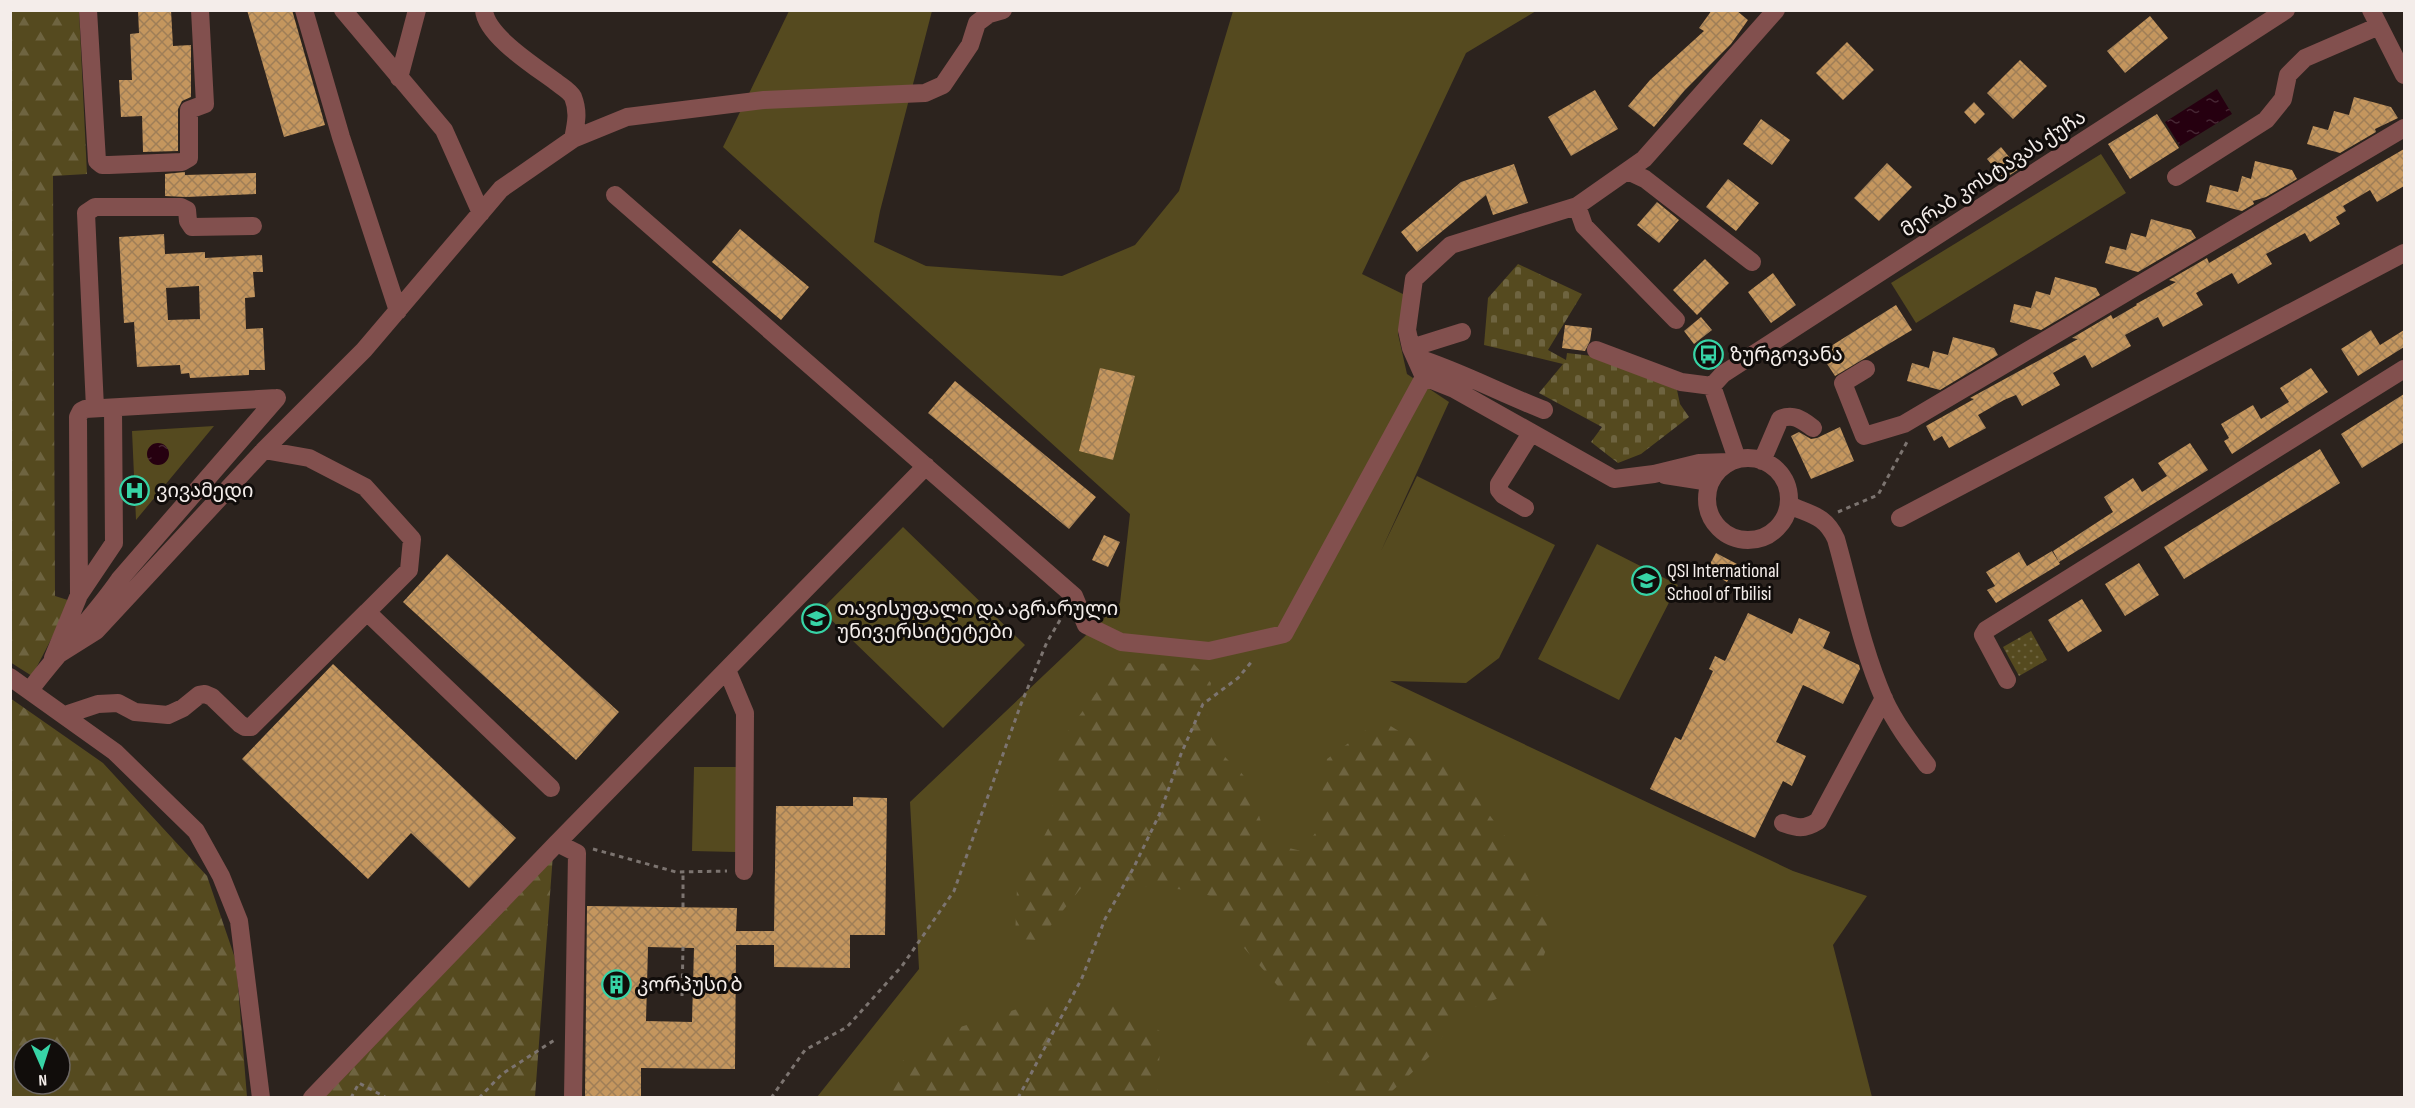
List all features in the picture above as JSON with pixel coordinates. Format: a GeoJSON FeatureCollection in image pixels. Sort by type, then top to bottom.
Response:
{"type":"FeatureCollection","features":[{"type":"Feature","properties":{"kind":"street"},"geometry":{"type":"LineString","coordinates":[[88,10],[97,161],[109,165],[182,162],[189,158],[189,110],[205,104],[200,10]]}},
{"type":"Feature","properties":{"kind":"street"},"geometry":{"type":"LineString","coordinates":[[304,10],[341,137],[398,311]]}},
{"type":"Feature","properties":{"kind":"street"},"geometry":{"type":"LineString","coordinates":[[343,10],[444,130],[481,213]]}},
{"type":"Feature","properties":{"kind":"street"},"geometry":{"type":"LineString","coordinates":[[399,78],[417,10]]}},
{"type":"Feature","properties":{"kind":"street"},"geometry":{"type":"LineString","coordinates":[[484,10],[484,16],[497,34],[572,94],[578,116],[573,139]]}},
{"type":"Feature","properties":{"kind":"street"},"geometry":{"type":"LineString","coordinates":[[53,658],[96,631],[264,450],[364,351],[501,189],[573,139],[627,117],[764,100],[925,93],[943,85],[970,45],[977,23],[989,14],[1003,10]]}},
{"type":"Feature","properties":{"kind":"street"},"geometry":{"type":"LineString","coordinates":[[1733,461],[1715,474],[1710,482],[1707,495],[1712,519],[1720,529],[1737,538],[1755,539],[1767,535],[1785,517],[1789,505],[1788,489],[1781,474],[1769,463],[1753,458],[1699,463],[1654,474],[1614,479],[1454,389],[1424,377],[1413,352],[1407,330],[1414,279],[1451,245],[1577,206],[1629,171],[1644,159],[1776,10]]}},
{"type":"Feature","properties":{"kind":"street","name":"მერაბ კოსტავას ქუჩა"},"geometry":{"type":"LineString","coordinates":[[1718,380],[2286,10]]}},
{"type":"Feature","properties":{"kind":"street"},"geometry":{"type":"LineString","coordinates":[[2176,177],[2266,120],[2283,99],[2288,75],[2305,58],[2375,18],[2404,75]]}},
{"type":"Feature","properties":{"kind":"street"},"geometry":{"type":"LineString","coordinates":[[1866,369],[1843,383],[1864,436],[1904,424],[2404,128]]}},
{"type":"Feature","properties":{"kind":"street"},"geometry":{"type":"LineString","coordinates":[[1629,171],[1645,179],[1752,262]]}},
{"type":"Feature","properties":{"kind":"street"},"geometry":{"type":"LineString","coordinates":[[615,195],[1074,596],[1086,625],[1121,642],[1209,651],[1284,634],[1424,377]]}},
{"type":"Feature","properties":{"kind":"street"},"geometry":{"type":"LineString","coordinates":[[1577,206],[1584,226],[1676,320]]}},
{"type":"Feature","properties":{"kind":"street"},"geometry":{"type":"LineString","coordinates":[[95,408],[86,213],[94,207],[181,207],[188,210],[189,225],[192,226],[253,226]]}},
{"type":"Feature","properties":{"kind":"street"},"geometry":{"type":"LineString","coordinates":[[1900,518],[2404,253]]}},
{"type":"Feature","properties":{"kind":"street"},"geometry":{"type":"LineString","coordinates":[[1413,352],[1462,332]]}},
{"type":"Feature","properties":{"kind":"street"},"geometry":{"type":"LineString","coordinates":[[1596,350],[1681,382],[1718,380],[1733,461]]}},
{"type":"Feature","properties":{"kind":"street"},"geometry":{"type":"LineString","coordinates":[[1413,352],[1544,410]]}},
{"type":"Feature","properties":{"kind":"street"},"geometry":{"type":"LineString","coordinates":[[2007,680],[1985,642],[1983,635],[1986,630],[2404,369]]}},
{"type":"Feature","properties":{"kind":"street"},"geometry":{"type":"LineString","coordinates":[[30,690],[53,658],[98,609],[119,580],[277,398],[95,408],[81,411],[78,417],[79,595]]}},
{"type":"Feature","properties":{"kind":"street"},"geometry":{"type":"LineString","coordinates":[[53,658],[79,595],[114,543],[113,408]]}},
{"type":"Feature","properties":{"kind":"street"},"geometry":{"type":"LineString","coordinates":[[1762,461],[1780,418],[1793,416],[1800,418],[1813,428]]}},
{"type":"Feature","properties":{"kind":"street"},"geometry":{"type":"LineString","coordinates":[[1525,508],[1503,495],[1499,490],[1499,484],[1531,433]]}},
{"type":"Feature","properties":{"kind":"street"},"geometry":{"type":"LineString","coordinates":[[65,715],[98,704],[118,703],[135,712],[168,715],[183,708],[199,695],[205,694],[212,696],[240,724],[251,727],[409,570],[412,539],[365,487],[309,458],[264,450]]}},
{"type":"Feature","properties":{"kind":"street"},"geometry":{"type":"LineString","coordinates":[[312,1098],[557,843],[926,466]]}},
{"type":"Feature","properties":{"kind":"street"},"geometry":{"type":"LineString","coordinates":[[1654,474],[1710,482]]}},
{"type":"Feature","properties":{"kind":"street"},"geometry":{"type":"LineString","coordinates":[[1789,505],[1830,525],[1884,698],[1899,728],[1928,765]]}},
{"type":"Feature","properties":{"kind":"street"},"geometry":{"type":"LineString","coordinates":[[367,612],[550,788]]}},
{"type":"Feature","properties":{"kind":"street"},"geometry":{"type":"LineString","coordinates":[[727,670],[745,713],[744,871]]}},
{"type":"Feature","properties":{"kind":"street"},"geometry":{"type":"LineString","coordinates":[[10,677],[115,752],[196,831],[221,876],[239,921],[261,1098]]}},
{"type":"Feature","properties":{"kind":"street"},"geometry":{"type":"LineString","coordinates":[[1783,822],[1798,828],[1809,827],[1818,821],[1884,698]]}},
{"type":"Feature","properties":{"kind":"street"},"geometry":{"type":"LineString","coordinates":[[557,843],[577,853],[573,1098]]}},
{"type":"Feature","properties":{"kind":"path"},"geometry":{"type":"LineString","coordinates":[[1830,525],[1837,512],[1878,495],[1908,441]]}},
{"type":"Feature","properties":{"kind":"path"},"geometry":{"type":"LineString","coordinates":[[771,1098],[805,1050],[847,1027],[902,966],[954,891],[1021,704],[1047,642],[1074,596]]}},
{"type":"Feature","properties":{"kind":"path"},"geometry":{"type":"LineString","coordinates":[[1018,1098],[1082,978],[1105,919],[1160,813],[1181,754],[1203,704],[1238,678],[1253,660]]}},
{"type":"Feature","properties":{"kind":"path"},"geometry":{"type":"LineString","coordinates":[[586,847],[676,872],[744,871]]}},
{"type":"Feature","properties":{"kind":"path"},"geometry":{"type":"LineString","coordinates":[[683,872],[683,907]]}},
{"type":"Feature","properties":{"kind":"path"},"geometry":{"type":"LineString","coordinates":[[682,996],[683,947]]}},
{"type":"Feature","properties":{"kind":"path"},"geometry":{"type":"LineString","coordinates":[[478,1098],[502,1074],[574,1027]]}},
{"type":"Feature","properties":{"kind":"path"},"geometry":{"type":"LineString","coordinates":[[351,1098],[359,1083],[387,1098]]}},
{"type":"Feature","properties":{"kind":"green space"},"geometry":{"type":"Polygon","coordinates":[[[10,11],[79,11],[87,174],[53,176],[55,596],[71,601],[32,676],[10,662],[10,11]]]}},
{"type":"Feature","properties":{"kind":"green space"},"geometry":{"type":"Polygon","coordinates":[[[789,11],[932,11],[874,242],[926,266],[1062,276],[1135,245],[1179,191],[1233,11],[1536,11],[1466,53],[1362,274],[1407,296],[1398,334],[1407,374],[1449,402],[1381,551],[1417,476],[1555,545],[1499,658],[1466,683],[1390,681],[1793,871],[1867,896],[1833,945],[1872,1097],[817,1097],[919,969],[910,802],[1120,603],[1130,514],[723,147],[789,11]]]}},
{"type":"Feature","properties":{"kind":"green space"},"geometry":{"type":"Polygon","coordinates":[[[2101,154],[2126,193],[1916,323],[1891,283],[2101,154]]]}},
{"type":"Feature","properties":{"kind":"green space"},"geometry":{"type":"Polygon","coordinates":[[[1518,264],[1582,294],[1548,350],[1566,360],[1567,353],[1609,358],[1677,390],[1680,404],[1689,417],[1641,454],[1618,463],[1591,442],[1602,427],[1539,393],[1563,364],[1484,345],[1488,298],[1518,264]]]}},
{"type":"Feature","properties":{"kind":"green space"},"geometry":{"type":"Polygon","coordinates":[[[214,426],[136,520],[132,431],[214,426]]]}},
{"type":"Feature","properties":{"kind":"green space"},"geometry":{"type":"Polygon","coordinates":[[[903,527],[1025,645],[943,728],[821,610],[903,527]]]}},
{"type":"Feature","properties":{"kind":"green space"},"geometry":{"type":"Polygon","coordinates":[[[1597,544],[1678,585],[1619,700],[1538,659],[1597,544]]]}},
{"type":"Feature","properties":{"kind":"green space"},"geometry":{"type":"Polygon","coordinates":[[[2031,631],[2047,660],[2019,676],[2003,647],[2031,631]]]}},
{"type":"Feature","properties":{"kind":"green space"},"geometry":{"type":"Polygon","coordinates":[[[1118,663],[1194,664],[1211,683],[1207,715],[1209,732],[1213,740],[1247,781],[1262,826],[1267,834],[1286,847],[1302,851],[1316,832],[1327,759],[1366,730],[1389,725],[1452,764],[1510,843],[1544,909],[1551,936],[1533,985],[1457,1014],[1430,1056],[1391,1092],[1338,1092],[1319,1073],[1285,994],[1221,922],[1214,897],[1189,890],[1086,882],[1039,940],[1015,939],[1017,888],[1051,823],[1057,746],[1118,663]]]}},
{"type":"Feature","properties":{"kind":"green space"},"geometry":{"type":"Polygon","coordinates":[[[10,698],[103,763],[207,876],[236,961],[247,1097],[11,1097],[10,698]]]}},
{"type":"Feature","properties":{"kind":"green space"},"geometry":{"type":"Polygon","coordinates":[[[694,767],[737,767],[736,852],[692,851],[694,767]]]}},
{"type":"Feature","properties":{"kind":"green space"},"geometry":{"type":"Polygon","coordinates":[[[553,854],[535,1097],[323,1097],[553,854]]]}},
{"type":"Feature","properties":{"kind":"green space"},"geometry":{"type":"Polygon","coordinates":[[[1121,1002],[1161,1032],[1157,1097],[873,1097],[892,1070],[932,1036],[1020,1008],[1121,1002]]]}},
{"type":"Feature","properties":{"kind":"water"},"geometry":{"type":"Polygon","coordinates":[[[2217,89],[2232,114],[2180,146],[2165,122],[2217,89]]]}},
{"type":"Feature","properties":{"kind":"water"},"geometry":{"type":"Polygon","coordinates":[[[158,443],[166,446],[169,454],[166,462],[158,465],[150,462],[147,454],[150,446],[158,443]]]}},
{"type":"Feature","properties":{"kind":"building"},"geometry":{"type":"Polygon","coordinates":[[[138,10],[171,10],[173,46],[191,45],[191,97],[182,101],[178,109],[178,151],[143,152],[142,116],[121,117],[119,80],[132,80],[130,34],[139,33],[138,10]]]}},
{"type":"Feature","properties":{"kind":"building"},"geometry":{"type":"Polygon","coordinates":[[[247,10],[292,10],[325,125],[284,137],[247,10]]]}},
{"type":"Feature","properties":{"kind":"building"},"geometry":{"type":"Polygon","coordinates":[[[1712,10],[1736,10],[1748,20],[1731,44],[1685,90],[1654,127],[1628,106],[1650,80],[1704,31],[1699,28],[1712,10]]]}},
{"type":"Feature","properties":{"kind":"building"},"geometry":{"type":"Polygon","coordinates":[[[2150,16],[2168,38],[2125,73],[2107,51],[2150,16]]]}},
{"type":"Feature","properties":{"kind":"building"},"geometry":{"type":"Polygon","coordinates":[[[1847,42],[1874,70],[1843,100],[1816,73],[1847,42]]]}},
{"type":"Feature","properties":{"kind":"building"},"geometry":{"type":"Polygon","coordinates":[[[2020,60],[2047,86],[2013,119],[1987,93],[2020,60]]]}},
{"type":"Feature","properties":{"kind":"building"},"geometry":{"type":"Polygon","coordinates":[[[1595,90],[1618,129],[1571,156],[1548,117],[1595,90]]]}},
{"type":"Feature","properties":{"kind":"building"},"geometry":{"type":"Polygon","coordinates":[[[2354,97],[2391,107],[2398,118],[2375,129],[2376,132],[2340,153],[2307,144],[2313,126],[2328,130],[2334,111],[2349,115],[2354,97]]]}},
{"type":"Feature","properties":{"kind":"building"},"geometry":{"type":"Polygon","coordinates":[[[1974,102],[1985,114],[1975,124],[1964,112],[1974,102]]]}},
{"type":"Feature","properties":{"kind":"building"},"geometry":{"type":"Polygon","coordinates":[[[2157,114],[2179,148],[2130,179],[2108,144],[2157,114]]]}},
{"type":"Feature","properties":{"kind":"building"},"geometry":{"type":"Polygon","coordinates":[[[1761,119],[1790,140],[1772,165],[1743,144],[1761,119]]]}},
{"type":"Feature","properties":{"kind":"building"},"geometry":{"type":"Polygon","coordinates":[[[2001,147],[2019,169],[2004,179],[1987,159],[2001,147]]]}},
{"type":"Feature","properties":{"kind":"building"},"geometry":{"type":"Polygon","coordinates":[[[2404,149],[2404,186],[2377,202],[2370,190],[2343,206],[2346,211],[2336,217],[2340,224],[2310,242],[2305,233],[2266,254],[2272,264],[2238,284],[2232,273],[2196,293],[2203,305],[2163,327],[2158,317],[2125,335],[2131,346],[2092,368],[2085,355],[2053,373],[2060,385],[2022,406],[2016,395],[1978,415],[1986,428],[1949,448],[1942,436],[1934,441],[1926,426],[1974,399],[1970,398],[2078,339],[2072,338],[2111,315],[2113,319],[2176,282],[2169,280],[2207,258],[2209,263],[2404,149]]]}},
{"type":"Feature","properties":{"kind":"building"},"geometry":{"type":"Polygon","coordinates":[[[2255,161],[2292,170],[2297,179],[2266,197],[2253,201],[2254,204],[2242,211],[2206,202],[2210,185],[2238,192],[2242,176],[2251,179],[2255,161]]]}},
{"type":"Feature","properties":{"kind":"building"},"geometry":{"type":"Polygon","coordinates":[[[1887,163],[1912,187],[1879,221],[1854,198],[1887,163]]]}},
{"type":"Feature","properties":{"kind":"building"},"geometry":{"type":"Polygon","coordinates":[[[1514,164],[1528,203],[1493,215],[1486,195],[1417,252],[1401,232],[1461,182],[1514,164]]]}},
{"type":"Feature","properties":{"kind":"building"},"geometry":{"type":"Polygon","coordinates":[[[185,172],[185,175],[256,173],[256,194],[165,196],[165,174],[185,172]]]}},
{"type":"Feature","properties":{"kind":"building"},"geometry":{"type":"Polygon","coordinates":[[[1728,179],[1759,203],[1736,231],[1706,207],[1728,179]]]}},
{"type":"Feature","properties":{"kind":"building"},"geometry":{"type":"Polygon","coordinates":[[[1657,202],[1679,220],[1659,243],[1637,225],[1657,202]]]}},
{"type":"Feature","properties":{"kind":"building"},"geometry":{"type":"Polygon","coordinates":[[[2151,219],[2191,230],[2196,238],[2138,272],[2105,263],[2110,246],[2126,250],[2131,233],[2146,237],[2151,219]]]}},
{"type":"Feature","properties":{"kind":"building"},"geometry":{"type":"Polygon","coordinates":[[[740,229],[809,287],[781,320],[712,262],[740,229]]]}},
{"type":"Feature","properties":{"kind":"building"},"geometry":{"type":"Polygon","coordinates":[[[164,234],[165,254],[205,252],[205,258],[262,255],[263,272],[253,272],[255,297],[245,298],[246,329],[263,328],[265,370],[249,370],[249,375],[190,378],[189,373],[181,374],[180,365],[137,367],[134,322],[124,323],[119,237],[164,234]],[[199,286],[166,288],[168,320],[200,319],[199,286]]]}},
{"type":"Feature","properties":{"kind":"building"},"geometry":{"type":"Polygon","coordinates":[[[1705,259],[1729,283],[1697,315],[1673,290],[1705,259]]]}},
{"type":"Feature","properties":{"kind":"building"},"geometry":{"type":"Polygon","coordinates":[[[1773,273],[1796,305],[1771,323],[1748,292],[1773,273]]]}},
{"type":"Feature","properties":{"kind":"building"},"geometry":{"type":"Polygon","coordinates":[[[2055,277],[2096,288],[2100,295],[2041,330],[2010,322],[2014,304],[2031,308],[2036,291],[2050,295],[2055,277]]]}},
{"type":"Feature","properties":{"kind":"building"},"geometry":{"type":"Polygon","coordinates":[[[1896,305],[1912,330],[1835,376],[1820,353],[1896,305]]]}},
{"type":"Feature","properties":{"kind":"building"},"geometry":{"type":"Polygon","coordinates":[[[1701,317],[1712,330],[1694,344],[1684,331],[1701,317]]]}},
{"type":"Feature","properties":{"kind":"building"},"geometry":{"type":"Polygon","coordinates":[[[1565,325],[1592,328],[1590,341],[1585,351],[1562,348],[1565,325]]]}},
{"type":"Feature","properties":{"kind":"building"},"geometry":{"type":"Polygon","coordinates":[[[2371,330],[2380,345],[2404,330],[2404,347],[2358,376],[2341,349],[2371,330]]]}},
{"type":"Feature","properties":{"kind":"building"},"geometry":{"type":"Polygon","coordinates":[[[1953,337],[1994,348],[1998,355],[1940,390],[1907,381],[1912,363],[1929,368],[1933,351],[1948,355],[1953,337]]]}},
{"type":"Feature","properties":{"kind":"building"},"geometry":{"type":"Polygon","coordinates":[[[1100,368],[1135,376],[1113,460],[1079,451],[1100,368]]]}},
{"type":"Feature","properties":{"kind":"building"},"geometry":{"type":"Polygon","coordinates":[[[2311,368],[2328,392],[2232,454],[2224,441],[2229,438],[2221,424],[2253,405],[2261,419],[2289,402],[2280,388],[2311,368]]]}},
{"type":"Feature","properties":{"kind":"building"},"geometry":{"type":"Polygon","coordinates":[[[955,381],[1096,497],[1069,529],[928,413],[955,381]]]}},
{"type":"Feature","properties":{"kind":"building"},"geometry":{"type":"Polygon","coordinates":[[[2404,394],[2404,442],[2362,468],[2341,434],[2404,394]]]}},
{"type":"Feature","properties":{"kind":"building"},"geometry":{"type":"Polygon","coordinates":[[[1840,427],[1854,461],[1811,479],[1791,436],[1799,432],[1811,439],[1817,438],[1840,427]]]}},
{"type":"Feature","properties":{"kind":"building"},"geometry":{"type":"Polygon","coordinates":[[[2190,443],[2208,470],[2059,562],[2053,551],[2113,512],[2104,497],[2133,478],[2142,492],[2167,476],[2158,463],[2190,443]]]}},
{"type":"Feature","properties":{"kind":"building"},"geometry":{"type":"Polygon","coordinates":[[[2320,449],[2340,483],[2184,579],[2164,547],[2320,449]]]}},
{"type":"Feature","properties":{"kind":"building"},"geometry":{"type":"Polygon","coordinates":[[[1104,535],[1120,542],[1108,567],[1092,560],[1104,535]]]}},
{"type":"Feature","properties":{"kind":"building"},"geometry":{"type":"Polygon","coordinates":[[[2052,551],[2060,564],[1996,603],[1987,590],[1995,586],[1986,572],[2019,552],[2027,566],[2052,551]]]}},
{"type":"Feature","properties":{"kind":"building"},"geometry":{"type":"Polygon","coordinates":[[[1716,553],[1737,564],[1727,582],[1706,571],[1716,553]]]}},
{"type":"Feature","properties":{"kind":"building"},"geometry":{"type":"Polygon","coordinates":[[[447,554],[619,712],[576,760],[403,602],[447,554]]]}},
{"type":"Feature","properties":{"kind":"building"},"geometry":{"type":"Polygon","coordinates":[[[2139,563],[2159,595],[2125,616],[2105,584],[2139,563]]]}},
{"type":"Feature","properties":{"kind":"building"},"geometry":{"type":"Polygon","coordinates":[[[2082,599],[2102,631],[2068,652],[2048,620],[2082,599]]]}},
{"type":"Feature","properties":{"kind":"building"},"geometry":{"type":"Polygon","coordinates":[[[1748,613],[1792,634],[1799,618],[1830,632],[1823,648],[1859,665],[1860,669],[1843,704],[1803,685],[1776,742],[1806,756],[1792,786],[1783,781],[1755,838],[1650,789],[1675,737],[1681,740],[1713,671],[1709,669],[1715,656],[1725,661],[1748,613]]]}},
{"type":"Feature","properties":{"kind":"building"},"geometry":{"type":"Polygon","coordinates":[[[333,664],[516,838],[469,888],[411,833],[368,879],[242,759],[333,664]]]}},
{"type":"Feature","properties":{"kind":"building"},"geometry":{"type":"Polygon","coordinates":[[[853,797],[887,798],[885,935],[850,935],[850,968],[774,967],[774,945],[736,945],[735,1069],[641,1068],[641,1098],[585,1098],[587,906],[737,908],[736,931],[774,931],[776,806],[853,806],[853,797]],[[648,947],[646,1021],[692,1022],[694,948],[648,947]]]}},
{"type":"Feature","properties":{"kind":"place","name":"ზურგოვანა"},"geometry":{"type":"Point","coordinates":[1709,354]}},
{"type":"Feature","properties":{"kind":"place","name":"ვივამედი"},"geometry":{"type":"Point","coordinates":[135,490]}},
{"type":"Feature","properties":{"kind":"place","name":"QSI International School of Tbilisi"},"geometry":{"type":"Point","coordinates":[1646,581]}},
{"type":"Feature","properties":{"kind":"place","name":"თავისუფალი და აგრარული უნივერსიტეტები"},"geometry":{"type":"Point","coordinates":[816,619]}},
{"type":"Feature","properties":{"kind":"place","name":"კორპუსი ბ"},"geometry":{"type":"Point","coordinates":[616,984]}}]}
